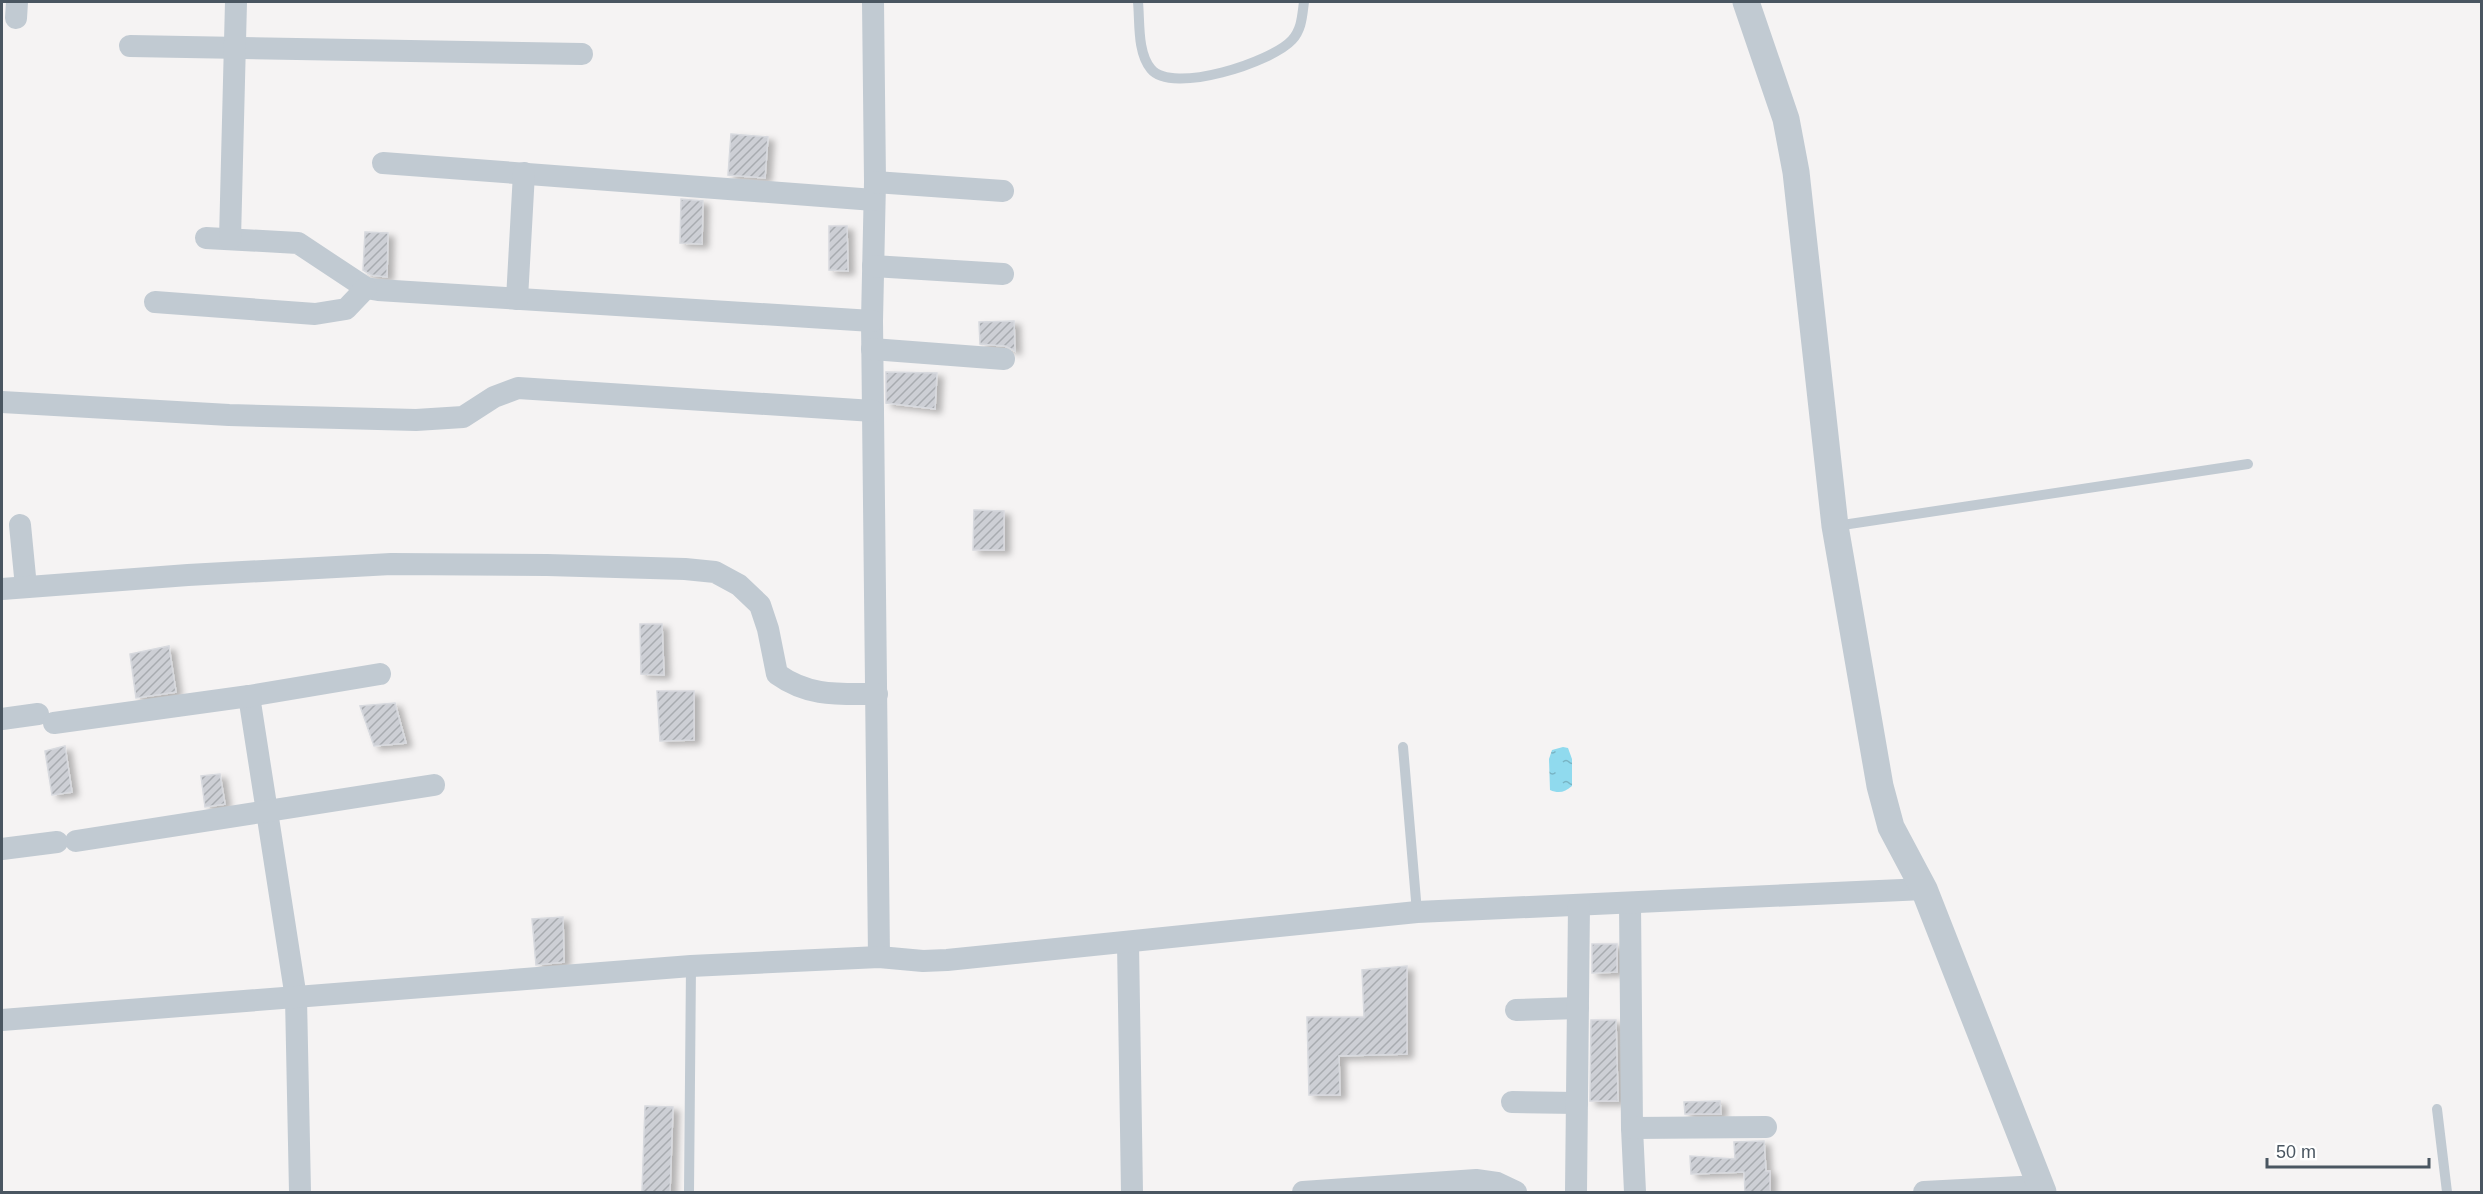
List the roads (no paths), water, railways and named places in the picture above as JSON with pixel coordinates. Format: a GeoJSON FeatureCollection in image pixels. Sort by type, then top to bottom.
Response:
{"type":"FeatureCollection","features":[{"type":"Feature","properties":{"kind":"street"},"geometry":{"type":"LineString","coordinates":[[230,239],[236,2]]}},
{"type":"Feature","properties":{"kind":"street"},"geometry":{"type":"LineString","coordinates":[[873,2],[875,191],[872,349],[879,957]]}},
{"type":"Feature","properties":{"kind":"street"},"geometry":{"type":"LineString","coordinates":[[1746,2],[1786,119],[1796,172],[1835,526],[1880,786],[1891,826],[1924,889],[2042,1189],[1924,1192]]}},
{"type":"Feature","properties":{"kind":"street"},"geometry":{"type":"LineString","coordinates":[[130,45],[582,54]]}},
{"type":"Feature","properties":{"kind":"street"},"geometry":{"type":"LineString","coordinates":[[383,163],[524,173],[875,191],[1003,191]]}},
{"type":"Feature","properties":{"kind":"street"},"geometry":{"type":"LineString","coordinates":[[517,299],[524,173]]}},
{"type":"Feature","properties":{"kind":"street"},"geometry":{"type":"LineString","coordinates":[[206,238],[298,243],[366,288],[872,321]]}},
{"type":"Feature","properties":{"kind":"street"},"geometry":{"type":"LineString","coordinates":[[873,267],[1003,274]]}},
{"type":"Feature","properties":{"kind":"street"},"geometry":{"type":"LineString","coordinates":[[155,302],[315,314],[346,309],[366,288]]}},
{"type":"Feature","properties":{"kind":"street"},"geometry":{"type":"LineString","coordinates":[[872,349],[1004,359]]}},
{"type":"Feature","properties":{"kind":"street"},"geometry":{"type":"LineString","coordinates":[[2,402],[229,415],[416,420],[463,417],[494,397],[518,388],[873,411]]}},
{"type":"Feature","properties":{"kind":"street"},"geometry":{"type":"LineString","coordinates":[[20,525],[26,587]]}},
{"type":"Feature","properties":{"kind":"street"},"geometry":{"type":"LineString","coordinates":[[2,589],[209,573],[391,564],[685,568],[715,572],[739,585],[760,605],[768,629],[777,674],[791,684],[825,694],[877,694]]}},
{"type":"Feature","properties":{"kind":"street"},"geometry":{"type":"LineString","coordinates":[[2,719],[46,718],[249,696],[380,674]]}},
{"type":"Feature","properties":{"kind":"street"},"geometry":{"type":"LineString","coordinates":[[249,696],[296,998],[300,1192]]}},
{"type":"Feature","properties":{"kind":"street"},"geometry":{"type":"LineString","coordinates":[[2,849],[67,842],[434,785]]}},
{"type":"Feature","properties":{"kind":"street"},"geometry":{"type":"LineString","coordinates":[[2,1020],[691,966],[879,957],[923,962],[1417,912],[1924,889]]}},
{"type":"Feature","properties":{"kind":"street"},"geometry":{"type":"LineString","coordinates":[[1630,903],[1632,1128],[1635,1192]]}},
{"type":"Feature","properties":{"kind":"street"},"geometry":{"type":"LineString","coordinates":[[1576,1192],[1579,905]]}},
{"type":"Feature","properties":{"kind":"street"},"geometry":{"type":"LineString","coordinates":[[1128,943],[1132,1192]]}},
{"type":"Feature","properties":{"kind":"street"},"geometry":{"type":"LineString","coordinates":[[1516,1010],[1578,1008]]}},
{"type":"Feature","properties":{"kind":"street"},"geometry":{"type":"LineString","coordinates":[[1512,1102],[1577,1102]]}},
{"type":"Feature","properties":{"kind":"street"},"geometry":{"type":"LineString","coordinates":[[1632,1128],[1766,1126]]}},
{"type":"Feature","properties":{"kind":"street"},"geometry":{"type":"LineString","coordinates":[[1303,1192],[1476,1180],[1497,1183],[1516,1192]]}},
{"type":"Feature","properties":{"kind":"lane"},"geometry":{"type":"LineString","coordinates":[[1138,2],[1141,47],[1150,68],[1161,76],[1181,79],[1247,64],[1278,51],[1291,40],[1301,26],[1304,2]]}},
{"type":"Feature","properties":{"kind":"lane"},"geometry":{"type":"LineString","coordinates":[[1835,526],[2248,465]]}},
{"type":"Feature","properties":{"kind":"lane"},"geometry":{"type":"LineString","coordinates":[[1403,747],[1417,912]]}},
{"type":"Feature","properties":{"kind":"lane"},"geometry":{"type":"LineString","coordinates":[[689,1192],[691,966]]}},
{"type":"Feature","properties":{"kind":"lane"},"geometry":{"type":"LineString","coordinates":[[2437,1109],[2447,1192]]}},
{"type":"Feature","properties":{"kind":"water"},"geometry":{"type":"Polygon","coordinates":[[[1568,748],[1572,759],[1572,786],[1564,791],[1556,792],[1550,790],[1549,759],[1552,750],[1568,748]]]}}]}
